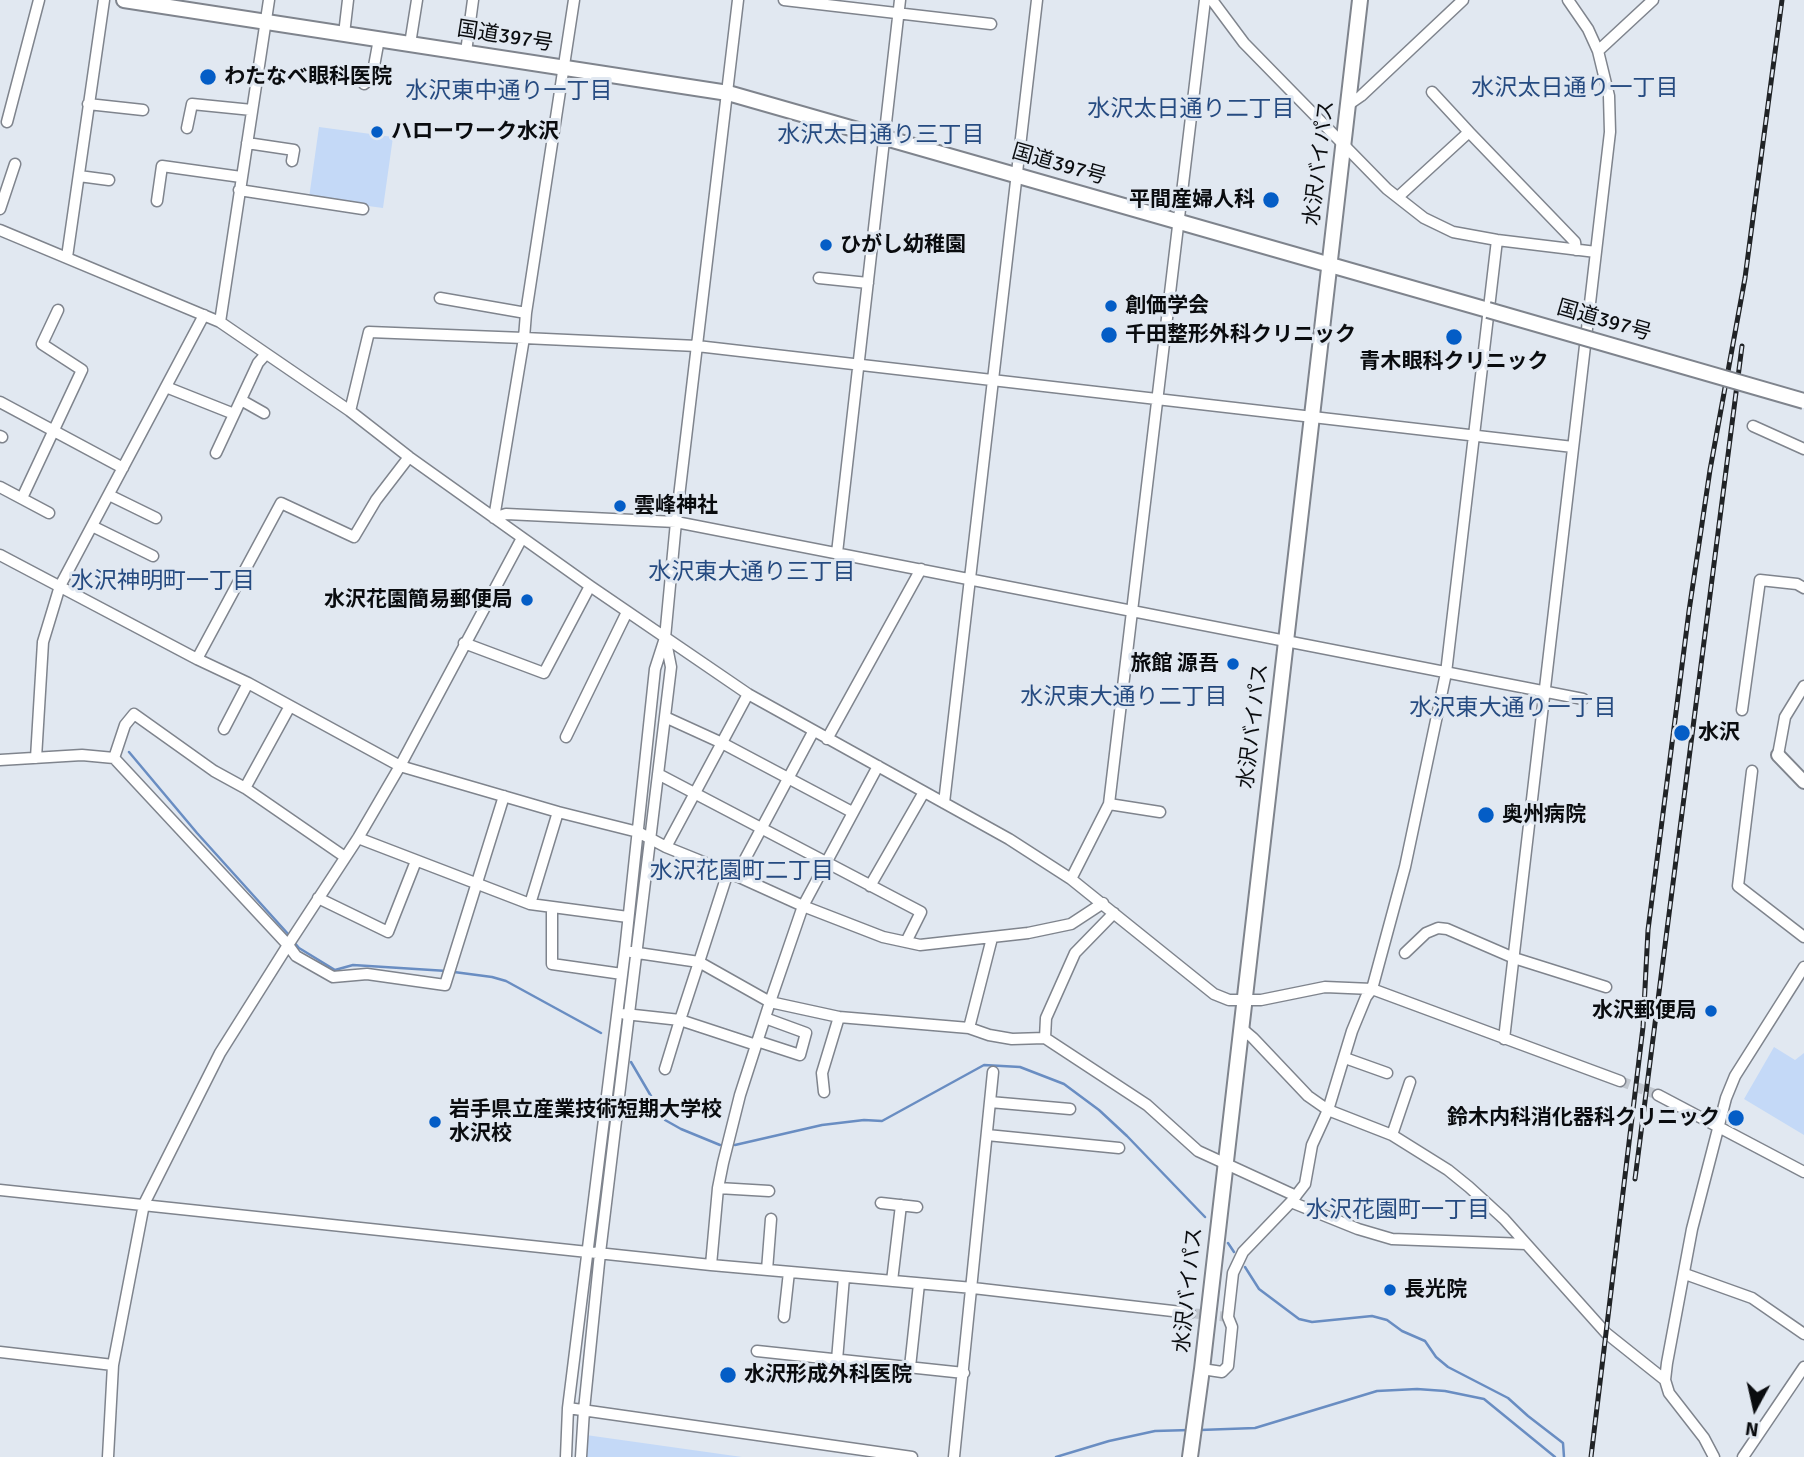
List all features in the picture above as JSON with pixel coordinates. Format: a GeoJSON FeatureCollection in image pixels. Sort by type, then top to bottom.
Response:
{"type":"FeatureCollection","features":[{"type":"Feature","properties":{"kind":"highway","name":"国道397号"},"geometry":{"type":"LineString","coordinates":[[124,0],[727,93],[1804,401]]}},
{"type":"Feature","properties":{"kind":"highway","name":"水沢バイパス"},"geometry":{"type":"LineString","coordinates":[[1190,1453],[1202,1370],[1348,105],[1356,4]]}},
{"type":"Feature","properties":{"kind":"main road"},"geometry":{"type":"LineString","coordinates":[[1778,755],[1804,782]]}},
{"type":"Feature","properties":{"kind":"street"},"geometry":{"type":"LineString","coordinates":[[7,122],[39,0]]}},
{"type":"Feature","properties":{"kind":"street"},"geometry":{"type":"LineString","coordinates":[[66,257],[104,0]]}},
{"type":"Feature","properties":{"kind":"street"},"geometry":{"type":"LineString","coordinates":[[220,321],[269,0]]}},
{"type":"Feature","properties":{"kind":"street"},"geometry":{"type":"LineString","coordinates":[[344,34],[348,0]]}},
{"type":"Feature","properties":{"kind":"street"},"geometry":{"type":"LineString","coordinates":[[410,44],[417,0]]}},
{"type":"Feature","properties":{"kind":"street"},"geometry":{"type":"LineString","coordinates":[[467,52],[473,0]]}},
{"type":"Feature","properties":{"kind":"street"},"geometry":{"type":"LineString","coordinates":[[494,518],[524,338],[574,0]]}},
{"type":"Feature","properties":{"kind":"street"},"geometry":{"type":"LineString","coordinates":[[581,1457],[600,1252],[629,1015],[628,917],[655,669],[665,638],[676,522],[738,0]]}},
{"type":"Feature","properties":{"kind":"street"},"geometry":{"type":"LineString","coordinates":[[784,0],[991,24]]}},
{"type":"Feature","properties":{"kind":"street"},"geometry":{"type":"LineString","coordinates":[[837,553],[901,0]]}},
{"type":"Feature","properties":{"kind":"street"},"geometry":{"type":"LineString","coordinates":[[944,803],[1037,0]]}},
{"type":"Feature","properties":{"kind":"street"},"geometry":{"type":"LineString","coordinates":[[1071,878],[1109,804],[1205,0]]}},
{"type":"Feature","properties":{"kind":"street"},"geometry":{"type":"LineString","coordinates":[[1212,0],[1244,43],[1343,144],[1424,218],[1452,232],[1596,252]]}},
{"type":"Feature","properties":{"kind":"street"},"geometry":{"type":"LineString","coordinates":[[1348,105],[1361,96],[1463,0]]}},
{"type":"Feature","properties":{"kind":"street"},"geometry":{"type":"LineString","coordinates":[[1504,1039],[1611,114],[1598,51],[1588,29],[1568,0]]}},
{"type":"Feature","properties":{"kind":"street"},"geometry":{"type":"LineString","coordinates":[[1598,51],[1653,0]]}},
{"type":"Feature","properties":{"kind":"street"},"geometry":{"type":"LineString","coordinates":[[364,83],[372,77],[379,39]]}},
{"type":"Feature","properties":{"kind":"street"},"geometry":{"type":"LineString","coordinates":[[1432,92],[1575,242],[1576,250]]}},
{"type":"Feature","properties":{"kind":"street"},"geometry":{"type":"LineString","coordinates":[[88,104],[143,110]]}},
{"type":"Feature","properties":{"kind":"street"},"geometry":{"type":"LineString","coordinates":[[187,128],[192,104],[252,110]]}},
{"type":"Feature","properties":{"kind":"street"},"geometry":{"type":"LineString","coordinates":[[1398,197],[1469,132]]}},
{"type":"Feature","properties":{"kind":"street"},"geometry":{"type":"LineString","coordinates":[[247,144],[294,150],[292,161]]}},
{"type":"Feature","properties":{"kind":"street"},"geometry":{"type":"LineString","coordinates":[[0,209],[4,182],[15,164]]}},
{"type":"Feature","properties":{"kind":"street"},"geometry":{"type":"LineString","coordinates":[[157,201],[162,166],[242,177]]}},
{"type":"Feature","properties":{"kind":"street"},"geometry":{"type":"LineString","coordinates":[[79,176],[109,180]]}},
{"type":"Feature","properties":{"kind":"street"},"geometry":{"type":"LineString","coordinates":[[239,190],[363,209]]}},
{"type":"Feature","properties":{"kind":"street"},"geometry":{"type":"LineString","coordinates":[[0,230],[220,321],[350,411],[522,538],[748,694],[1009,839],[1071,878],[1214,994],[1229,1000],[1243,1000],[1278,998],[1325,987],[1372,989],[1620,1081]]}},
{"type":"Feature","properties":{"kind":"street"},"geometry":{"type":"LineString","coordinates":[[1202,1370],[1222,1371],[1228,1366],[1232,1327],[1228,1317],[1233,1273],[1243,1252],[1305,1184],[1312,1145],[1328,1110],[1361,1009],[1372,989],[1405,867],[1446,673],[1497,240]]}},
{"type":"Feature","properties":{"kind":"street"},"geometry":{"type":"LineString","coordinates":[[819,278],[868,283]]}},
{"type":"Feature","properties":{"kind":"street"},"geometry":{"type":"LineString","coordinates":[[440,298],[526,313]]}},
{"type":"Feature","properties":{"kind":"street"},"geometry":{"type":"LineString","coordinates":[[22,498],[82,370],[43,345],[58,310]]}},
{"type":"Feature","properties":{"kind":"street"},"geometry":{"type":"LineString","coordinates":[[36,758],[43,642],[60,586],[204,315]]}},
{"type":"Feature","properties":{"kind":"street"},"geometry":{"type":"LineString","coordinates":[[350,411],[369,332],[697,346],[1573,447]]}},
{"type":"Feature","properties":{"kind":"street"},"geometry":{"type":"LineString","coordinates":[[216,453],[258,363],[266,354]]}},
{"type":"Feature","properties":{"kind":"street"},"geometry":{"type":"LineString","coordinates":[[166,387],[234,414]]}},
{"type":"Feature","properties":{"kind":"street"},"geometry":{"type":"LineString","coordinates":[[241,400],[264,413]]}},
{"type":"Feature","properties":{"kind":"street"},"geometry":{"type":"LineString","coordinates":[[0,402],[123,468]]}},
{"type":"Feature","properties":{"kind":"street"},"geometry":{"type":"LineString","coordinates":[[1753,426],[1804,449]]}},
{"type":"Feature","properties":{"kind":"street"},"geometry":{"type":"LineString","coordinates":[[197,659],[281,503],[354,537],[376,500],[409,457]]}},
{"type":"Feature","properties":{"kind":"street"},"geometry":{"type":"LineString","coordinates":[[0,487],[49,513]]}},
{"type":"Feature","properties":{"kind":"street"},"geometry":{"type":"LineString","coordinates":[[109,495],[156,518]]}},
{"type":"Feature","properties":{"kind":"street"},"geometry":{"type":"LineString","coordinates":[[494,518],[506,514],[676,522],[1583,699]]}},
{"type":"Feature","properties":{"kind":"street"},"geometry":{"type":"LineString","coordinates":[[92,526],[153,556]]}},
{"type":"Feature","properties":{"kind":"street"},"geometry":{"type":"LineString","coordinates":[[108,1457],[113,1365],[144,1204],[220,1054],[358,838],[400,766],[522,538]]}},
{"type":"Feature","properties":{"kind":"street"},"geometry":{"type":"LineString","coordinates":[[0,555],[248,683],[400,766],[558,812],[638,832],[666,847],[803,906],[883,937],[920,946],[1028,933],[1071,924],[1103,903]]}},
{"type":"Feature","properties":{"kind":"street"},"geometry":{"type":"LineString","coordinates":[[827,740],[921,569]]}},
{"type":"Feature","properties":{"kind":"street"},"geometry":{"type":"LineString","coordinates":[[1742,710],[1760,580],[1801,586],[1804,573]]}},
{"type":"Feature","properties":{"kind":"street"},"geometry":{"type":"LineString","coordinates":[[464,643],[544,673],[590,586]]}},
{"type":"Feature","properties":{"kind":"street"},"geometry":{"type":"LineString","coordinates":[[566,737],[627,612]]}},
{"type":"Feature","properties":{"kind":"street"},"geometry":{"type":"LineString","coordinates":[[566,1457],[568,1408],[622,974],[630,952],[650,839],[665,717],[671,667],[665,638]]}},
{"type":"Feature","properties":{"kind":"street"},"geometry":{"type":"LineString","coordinates":[[224,729],[248,683]]}},
{"type":"Feature","properties":{"kind":"street"},"geometry":{"type":"LineString","coordinates":[[1778,755],[1785,717],[1804,686]]}},
{"type":"Feature","properties":{"kind":"street"},"geometry":{"type":"LineString","coordinates":[[666,847],[748,694]]}},
{"type":"Feature","properties":{"kind":"street"},"geometry":{"type":"LineString","coordinates":[[245,788],[290,706]]}},
{"type":"Feature","properties":{"kind":"street"},"geometry":{"type":"LineString","coordinates":[[114,758],[125,725],[134,714],[214,771],[245,788],[345,857]]}},
{"type":"Feature","properties":{"kind":"street"},"geometry":{"type":"LineString","coordinates":[[665,717],[722,743],[852,812]]}},
{"type":"Feature","properties":{"kind":"street"},"geometry":{"type":"LineString","coordinates":[[665,1069],[699,962],[732,874],[813,732]]}},
{"type":"Feature","properties":{"kind":"street"},"geometry":{"type":"LineString","coordinates":[[0,760],[82,755],[114,758],[296,956],[333,977],[368,974],[445,985],[504,796]]}},
{"type":"Feature","properties":{"kind":"street"},"geometry":{"type":"LineString","coordinates":[[710,1265],[718,1188],[740,1095],[770,1002],[803,906],[878,766]]}},
{"type":"Feature","properties":{"kind":"street"},"geometry":{"type":"LineString","coordinates":[[1752,771],[1738,886],[1804,937]]}},
{"type":"Feature","properties":{"kind":"street"},"geometry":{"type":"LineString","coordinates":[[658,774],[921,912],[906,943]]}},
{"type":"Feature","properties":{"kind":"street"},"geometry":{"type":"LineString","coordinates":[[870,886],[924,792]]}},
{"type":"Feature","properties":{"kind":"street"},"geometry":{"type":"LineString","coordinates":[[1109,804],[1160,812]]}},
{"type":"Feature","properties":{"kind":"street"},"geometry":{"type":"LineString","coordinates":[[530,904],[558,812]]}},
{"type":"Feature","properties":{"kind":"street"},"geometry":{"type":"LineString","coordinates":[[358,838],[530,904],[628,917]]}},
{"type":"Feature","properties":{"kind":"street"},"geometry":{"type":"LineString","coordinates":[[318,898],[388,932],[416,860]]}},
{"type":"Feature","properties":{"kind":"street"},"geometry":{"type":"LineString","coordinates":[[552,907],[552,964],[622,974]]}},
{"type":"Feature","properties":{"kind":"street"},"geometry":{"type":"LineString","coordinates":[[1045,1038],[1046,1018],[1075,954],[1114,913]]}},
{"type":"Feature","properties":{"kind":"street"},"geometry":{"type":"LineString","coordinates":[[1405,953],[1426,933],[1438,928],[1447,929],[1514,958],[1606,987]]}},
{"type":"Feature","properties":{"kind":"street"},"geometry":{"type":"LineString","coordinates":[[969,1028],[992,938]]}},
{"type":"Feature","properties":{"kind":"street"},"geometry":{"type":"LineString","coordinates":[[630,952],[699,962],[770,1002],[839,1017],[969,1028],[1012,1039],[1045,1038],[1147,1105],[1198,1151],[1358,1229],[1392,1239],[1526,1244]]}},
{"type":"Feature","properties":{"kind":"street"},"geometry":{"type":"LineString","coordinates":[[1714,1457],[1704,1438],[1669,1393],[1665,1380],[1692,1229],[1735,1076],[1804,967]]}},
{"type":"Feature","properties":{"kind":"street"},"geometry":{"type":"LineString","coordinates":[[617,1013],[680,1020],[800,1055],[806,1033],[765,1018]]}},
{"type":"Feature","properties":{"kind":"street"},"geometry":{"type":"LineString","coordinates":[[824,1092],[822,1073],[839,1017]]}},
{"type":"Feature","properties":{"kind":"street"},"geometry":{"type":"LineString","coordinates":[[1240,1027],[1308,1096],[1328,1110],[1392,1135],[1448,1170],[1497,1212],[1606,1333],[1665,1380]]}},
{"type":"Feature","properties":{"kind":"street"},"geometry":{"type":"LineString","coordinates":[[1345,1058],[1387,1073]]}},
{"type":"Feature","properties":{"kind":"street"},"geometry":{"type":"LineString","coordinates":[[954,1457],[993,1072]]}},
{"type":"Feature","properties":{"kind":"street"},"geometry":{"type":"LineString","coordinates":[[1392,1135],[1410,1083]]}},
{"type":"Feature","properties":{"kind":"street"},"geometry":{"type":"LineString","coordinates":[[1658,1095],[1804,1172]]}},
{"type":"Feature","properties":{"kind":"street"},"geometry":{"type":"LineString","coordinates":[[990,1102],[1070,1109]]}},
{"type":"Feature","properties":{"kind":"street"},"geometry":{"type":"LineString","coordinates":[[987,1135],[1119,1148]]}},
{"type":"Feature","properties":{"kind":"street"},"geometry":{"type":"LineString","coordinates":[[718,1188],[769,1191]]}},
{"type":"Feature","properties":{"kind":"street"},"geometry":{"type":"LineString","coordinates":[[0,1190],[1190,1313]]}},
{"type":"Feature","properties":{"kind":"street"},"geometry":{"type":"LineString","coordinates":[[881,1203],[917,1207]]}},
{"type":"Feature","properties":{"kind":"street"},"geometry":{"type":"LineString","coordinates":[[892,1281],[901,1205]]}},
{"type":"Feature","properties":{"kind":"street"},"geometry":{"type":"LineString","coordinates":[[767,1270],[771,1219]]}},
{"type":"Feature","properties":{"kind":"street"},"geometry":{"type":"LineString","coordinates":[[784,1317],[789,1272]]}},
{"type":"Feature","properties":{"kind":"street"},"geometry":{"type":"LineString","coordinates":[[1685,1274],[1752,1298],[1804,1334]]}},
{"type":"Feature","properties":{"kind":"street"},"geometry":{"type":"LineString","coordinates":[[837,1360],[844,1277]]}},
{"type":"Feature","properties":{"kind":"street"},"geometry":{"type":"LineString","coordinates":[[910,1367],[919,1284]]}},
{"type":"Feature","properties":{"kind":"street"},"geometry":{"type":"LineString","coordinates":[[757,1351],[964,1373]]}},
{"type":"Feature","properties":{"kind":"street"},"geometry":{"type":"LineString","coordinates":[[0,1352],[113,1365]]}},
{"type":"Feature","properties":{"kind":"street"},"geometry":{"type":"LineString","coordinates":[[1743,1457],[1804,1367]]}},
{"type":"Feature","properties":{"kind":"street"},"geometry":{"type":"LineString","coordinates":[[568,1408],[912,1457]]}},
{"type":"Feature","properties":{"kind":"shaded area"},"geometry":{"type":"Polygon","coordinates":[[[319,127],[393,137],[383,208],[309,198],[319,127]]]}},
{"type":"Feature","properties":{"kind":"shaded area"},"geometry":{"type":"Polygon","coordinates":[[[1774,1047],[1795,1060],[1804,1053],[1804,1135],[1744,1099],[1774,1047]]]}},
{"type":"Feature","properties":{"kind":"shaded area"},"geometry":{"type":"Polygon","coordinates":[[[586,1435],[742,1457],[585,1457],[586,1435]]]}},
{"type":"Feature","properties":{"kind":"waterway"},"geometry":{"type":"LineString","coordinates":[[129,752],[197,833],[289,935]]}},
{"type":"Feature","properties":{"kind":"waterway"},"geometry":{"type":"LineString","coordinates":[[293,941],[299,948],[335,970],[353,965],[447,971]]}},
{"type":"Feature","properties":{"kind":"waterway"},"geometry":{"type":"LineString","coordinates":[[454,972],[506,981],[601,1033]]}},
{"type":"Feature","properties":{"kind":"waterway"},"geometry":{"type":"LineString","coordinates":[[631,1062],[665,1120],[720,1145]]}},
{"type":"Feature","properties":{"kind":"waterway"},"geometry":{"type":"LineString","coordinates":[[735,1145],[822,1125],[864,1120],[882,1121],[984,1065],[1020,1067],[1064,1084],[1099,1110],[1205,1217]]}},
{"type":"Feature","properties":{"kind":"waterway"},"geometry":{"type":"LineString","coordinates":[[1228,1243],[1234,1252]]}},
{"type":"Feature","properties":{"kind":"waterway"},"geometry":{"type":"LineString","coordinates":[[1245,1267],[1259,1289],[1299,1319],[1312,1322],[1372,1316],[1387,1320],[1402,1331],[1425,1341],[1436,1357],[1448,1367],[1508,1398],[1563,1443],[1564,1457]]}},
{"type":"Feature","properties":{"kind":"waterway"},"geometry":{"type":"LineString","coordinates":[[1200,1430],[1255,1428],[1377,1391],[1445,1391],[1484,1399],[1555,1457]]}},
{"type":"Feature","properties":{"kind":"waterway"},"geometry":{"type":"LineString","coordinates":[[1056,1457],[1155,1431],[1190,1430]]}},
{"type":"Feature","properties":{"kind":"tunnel"},"geometry":{"type":"LineString","coordinates":[[1620,1081],[1658,1095]]}},
{"type":"Feature","properties":{"kind":"tunnel"},"geometry":{"type":"LineString","coordinates":[[1190,1313],[1228,1317]]}},
{"type":"Feature","properties":{"kind":"railway"},"geometry":{"type":"LineString","coordinates":[[1591,1457],[1643,1027],[1648,930],[1689,611],[1710,470],[1745,278],[1782,0]]}},
{"type":"Feature","properties":{"kind":"railway"},"geometry":{"type":"LineString","coordinates":[[1635,1179],[1742,346]]}},
{"type":"Feature","properties":{"kind":"place","name":"わたなべ眼科医院"},"geometry":{"type":"Point","coordinates":[208,77]}},
{"type":"Feature","properties":{"kind":"place","name":"ハローワーク水沢"},"geometry":{"type":"Point","coordinates":[377,132]}},
{"type":"Feature","properties":{"kind":"place","name":"平間産婦人科"},"geometry":{"type":"Point","coordinates":[1271,200]}},
{"type":"Feature","properties":{"kind":"place","name":"ひがし幼稚園"},"geometry":{"type":"Point","coordinates":[826,245]}},
{"type":"Feature","properties":{"kind":"place","name":"創価学会"},"geometry":{"type":"Point","coordinates":[1111,306]}},
{"type":"Feature","properties":{"kind":"place","name":"千田整形外科クリニック"},"geometry":{"type":"Point","coordinates":[1109,335]}},
{"type":"Feature","properties":{"kind":"place","name":"青木眼科クリニック"},"geometry":{"type":"Point","coordinates":[1454,337]}},
{"type":"Feature","properties":{"kind":"place","name":"雲峰神社"},"geometry":{"type":"Point","coordinates":[620,506]}},
{"type":"Feature","properties":{"kind":"place","name":"水沢花園簡易郵便局"},"geometry":{"type":"Point","coordinates":[527,600]}},
{"type":"Feature","properties":{"kind":"place","name":"旅館 源吾"},"geometry":{"type":"Point","coordinates":[1233,664]}},
{"type":"Feature","properties":{"kind":"place","name":"水沢"},"geometry":{"type":"Point","coordinates":[1682,733]}},
{"type":"Feature","properties":{"kind":"place","name":"奥州病院"},"geometry":{"type":"Point","coordinates":[1486,815]}},
{"type":"Feature","properties":{"kind":"place","name":"水沢郵便局"},"geometry":{"type":"Point","coordinates":[1711,1011]}},
{"type":"Feature","properties":{"kind":"place","name":"鈴木内科消化器科クリニック"},"geometry":{"type":"Point","coordinates":[1736,1118]}},
{"type":"Feature","properties":{"kind":"place","name":"岩手県立産業技術短期大学校 水沢校"},"geometry":{"type":"Point","coordinates":[435,1122]}},
{"type":"Feature","properties":{"kind":"place","name":"長光院"},"geometry":{"type":"Point","coordinates":[1390,1290]}},
{"type":"Feature","properties":{"kind":"place","name":"水沢形成外科医院"},"geometry":{"type":"Point","coordinates":[728,1375]}},
{"type":"Feature","properties":{"kind":"district","name":"水沢太日通り一丁目"},"geometry":{"type":"Point","coordinates":[1575,89]}},
{"type":"Feature","properties":{"kind":"district","name":"水沢東中通り一丁目"},"geometry":{"type":"Point","coordinates":[509,92]}},
{"type":"Feature","properties":{"kind":"district","name":"水沢太日通り二丁目"},"geometry":{"type":"Point","coordinates":[1191,110]}},
{"type":"Feature","properties":{"kind":"district","name":"水沢太日通り三丁目"},"geometry":{"type":"Point","coordinates":[881,136]}},
{"type":"Feature","properties":{"kind":"district","name":"水沢東大通り三丁目"},"geometry":{"type":"Point","coordinates":[752,573]}},
{"type":"Feature","properties":{"kind":"district","name":"水沢神明町一丁目"},"geometry":{"type":"Point","coordinates":[163,582]}},
{"type":"Feature","properties":{"kind":"district","name":"水沢東大通り二丁目"},"geometry":{"type":"Point","coordinates":[1124,698]}},
{"type":"Feature","properties":{"kind":"district","name":"水沢東大通り一丁目"},"geometry":{"type":"Point","coordinates":[1513,709]}},
{"type":"Feature","properties":{"kind":"district","name":"水沢花園町二丁目"},"geometry":{"type":"Point","coordinates":[742,872]}},
{"type":"Feature","properties":{"kind":"district","name":"水沢花園町一丁目"},"geometry":{"type":"Point","coordinates":[1398,1211]}}]}
